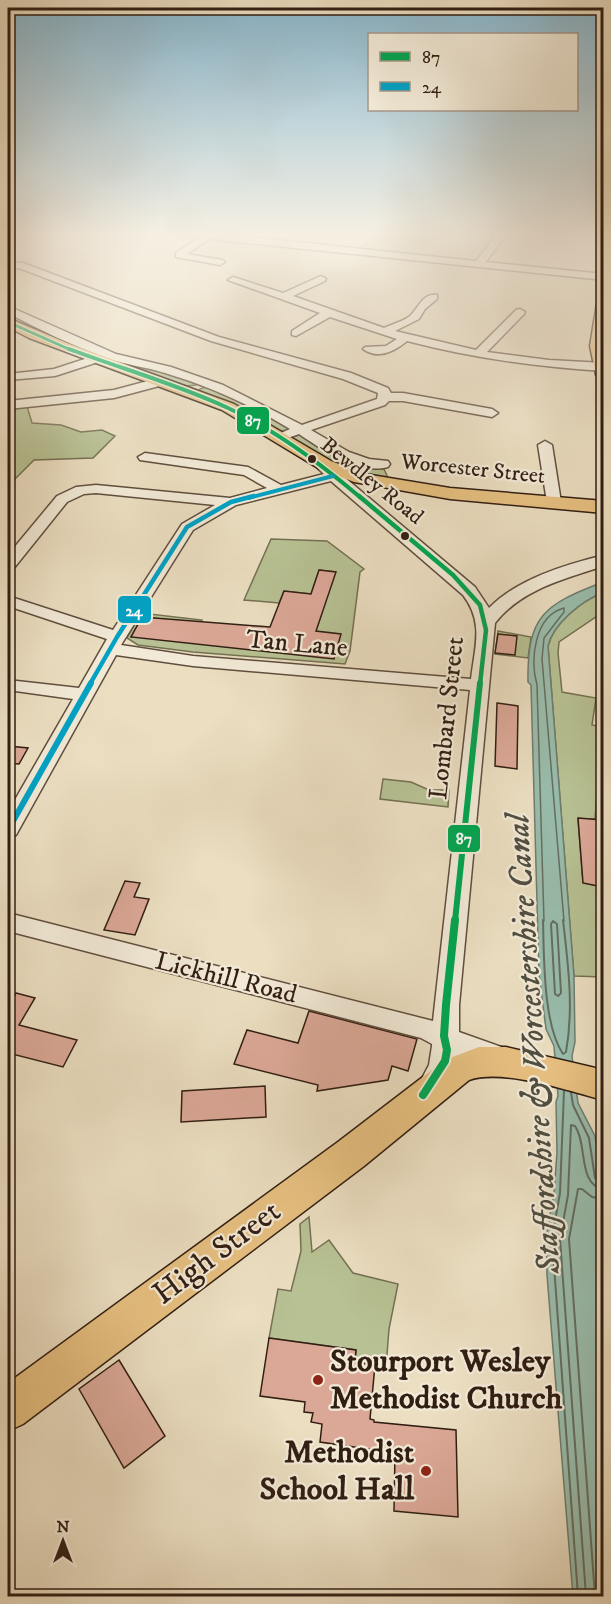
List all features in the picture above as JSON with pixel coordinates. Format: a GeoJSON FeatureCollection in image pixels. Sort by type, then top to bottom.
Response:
{"type":"FeatureCollection","features":[{"type":"Feature","properties":{"kind":"main road"},"geometry":{"type":"LineString","coordinates":[[603,309],[600,342],[603,370]]}},
{"type":"Feature","properties":{"kind":"main road","name":"Bewdley Road"},"geometry":{"type":"LineString","coordinates":[[9,314],[53,345],[188,391],[230,408],[279,437],[326,469]]}},
{"type":"Feature","properties":{"kind":"main road","name":"Worcester Street"},"geometry":{"type":"LineString","coordinates":[[326,469],[388,484],[603,507]]}},
{"type":"Feature","properties":{"kind":"main road","name":"Worcester Street"},"geometry":{"type":"LineString","coordinates":[[554,502],[603,503]]}},
{"type":"Feature","properties":{"kind":"main road","name":"High Street"},"geometry":{"type":"LineString","coordinates":[[8,1409],[351,1154],[447,1077],[468,1065],[492,1061],[532,1067],[601,1085]]}},
{"type":"Feature","properties":{"kind":"street"},"geometry":{"type":"LineString","coordinates":[[136,309],[215,339],[347,376],[377,387],[384,392],[385,397]]}},
{"type":"Feature","properties":{"kind":"street"},"geometry":{"type":"LineString","coordinates":[[318,309],[405,338],[479,353],[603,370]]}},
{"type":"Feature","properties":{"kind":"street"},"geometry":{"type":"LineString","coordinates":[[385,332],[415,317],[420,309]]}},
{"type":"Feature","properties":{"kind":"street"},"geometry":{"type":"LineString","coordinates":[[479,353],[519,312]]}},
{"type":"Feature","properties":{"kind":"street"},"geometry":{"type":"LineString","coordinates":[[296,333],[309,323],[329,313]]}},
{"type":"Feature","properties":{"kind":"street","name":"Bewdley Road"},"geometry":{"type":"LineString","coordinates":[[9,314],[115,357],[173,371],[206,383],[254,403],[302,430],[321,444],[351,458],[383,464]]}},
{"type":"Feature","properties":{"kind":"street"},"geometry":{"type":"LineString","coordinates":[[369,349],[388,350],[405,338]]}},
{"type":"Feature","properties":{"kind":"street"},"geometry":{"type":"LineString","coordinates":[[8,377],[55,372],[94,360]]}},
{"type":"Feature","properties":{"kind":"street"},"geometry":{"type":"LineString","coordinates":[[8,405],[114,394],[159,382]]}},
{"type":"Feature","properties":{"kind":"street"},"geometry":{"type":"LineString","coordinates":[[188,391],[206,383]]}},
{"type":"Feature","properties":{"kind":"street"},"geometry":{"type":"LineString","coordinates":[[385,397],[403,397],[492,413]]}},
{"type":"Feature","properties":{"kind":"street"},"geometry":{"type":"LineString","coordinates":[[279,437],[381,402],[385,397]]}},
{"type":"Feature","properties":{"kind":"street"},"geometry":{"type":"LineString","coordinates":[[545,445],[554,502]]}},
{"type":"Feature","properties":{"kind":"street"},"geometry":{"type":"LineString","coordinates":[[156,455],[248,471],[280,490]]}},
{"type":"Feature","properties":{"kind":"street"},"geometry":{"type":"LineString","coordinates":[[187,527],[231,502],[280,490],[326,469]]}},
{"type":"Feature","properties":{"kind":"street","name":"Bewdley Road"},"geometry":{"type":"LineString","coordinates":[[326,469],[469,591],[479,604],[486,622]]}},
{"type":"Feature","properties":{"kind":"street"},"geometry":{"type":"LineString","coordinates":[[365,502],[375,491],[388,484]]}},
{"type":"Feature","properties":{"kind":"street"},"geometry":{"type":"LineString","coordinates":[[8,565],[62,499],[69,494],[96,489],[231,502]]}},
{"type":"Feature","properties":{"kind":"street"},"geometry":{"type":"LineString","coordinates":[[8,830],[114,643],[192,519],[190,508],[180,500],[169,496]]}},
{"type":"Feature","properties":{"kind":"street"},"geometry":{"type":"LineString","coordinates":[[486,622],[501,604],[515,595],[603,560]]}},
{"type":"Feature","properties":{"kind":"street","name":"Tan Lane"},"geometry":{"type":"LineString","coordinates":[[8,601],[114,643],[193,661],[479,685]]}},
{"type":"Feature","properties":{"kind":"street","name":"Lombard Street"},"geometry":{"type":"LineString","coordinates":[[444,1036],[486,622]]}},
{"type":"Feature","properties":{"kind":"street"},"geometry":{"type":"LineString","coordinates":[[8,685],[85,695]]}},
{"type":"Feature","properties":{"kind":"street","name":"Lickhill Road"},"geometry":{"type":"LineString","coordinates":[[8,922],[403,1023],[444,1036]]}},
{"type":"Feature","properties":{"kind":"street"},"geometry":{"type":"LineString","coordinates":[[444,1036],[459,1044],[532,1067]]}},
{"type":"Feature","properties":{"kind":"street","name":"High Street"},"geometry":{"type":"LineString","coordinates":[[423,1095],[445,1061],[447,1050],[444,1036]]}},
{"type":"Feature","properties":{"kind":"shaded area"},"geometry":{"type":"Polygon","coordinates":[[[15,316],[80,345],[196,381],[196,385],[187,386],[73,349],[8,318],[15,316]]]}},
{"type":"Feature","properties":{"kind":"shaded area"},"geometry":{"type":"Polygon","coordinates":[[[209,386],[252,404],[292,428],[276,433],[199,392],[200,389],[209,386]]]}},
{"type":"Feature","properties":{"kind":"shaded area"},"geometry":{"type":"Polygon","coordinates":[[[26,403],[32,423],[61,425],[81,432],[102,430],[115,436],[93,458],[34,460],[8,486],[8,405],[26,403]]]}},
{"type":"Feature","properties":{"kind":"shaded area"},"geometry":{"type":"Polygon","coordinates":[[[302,434],[320,448],[340,459],[362,466],[384,469],[388,478],[357,471],[332,461],[320,461],[286,439],[302,434]]]}},
{"type":"Feature","properties":{"kind":"shaded area"},"geometry":{"type":"Polygon","coordinates":[[[271,539],[327,541],[364,569],[360,572],[350,651],[345,664],[193,652],[138,645],[127,638],[141,613],[202,620],[198,628],[190,622],[142,617],[131,637],[316,631],[335,572],[319,570],[311,594],[284,591],[279,603],[244,600],[271,539]]]}},
{"type":"Feature","properties":{"kind":"shaded area"},"geometry":{"type":"Polygon","coordinates":[[[603,593],[603,612],[559,642],[558,653],[562,692],[596,698],[592,725],[602,727],[595,819],[578,819],[583,883],[603,887],[603,977],[574,976],[548,646],[562,621],[586,601],[603,593]]]}},
{"type":"Feature","properties":{"kind":"shaded area"},"geometry":{"type":"Polygon","coordinates":[[[498,631],[531,637],[528,658],[495,654],[498,631]]]}},
{"type":"Feature","properties":{"kind":"shaded area"},"geometry":{"type":"Polygon","coordinates":[[[383,779],[411,782],[429,790],[449,790],[448,807],[380,799],[383,779]]]}},
{"type":"Feature","properties":{"kind":"shaded area"},"geometry":{"type":"Polygon","coordinates":[[[309,1217],[312,1252],[329,1240],[353,1273],[398,1284],[389,1329],[386,1367],[355,1362],[356,1350],[269,1338],[278,1289],[291,1291],[301,1251],[300,1224],[309,1217]]]}},
{"type":"Feature","properties":{"kind":"water"},"geometry":{"type":"Polygon","coordinates":[[[603,582],[603,593],[586,601],[562,621],[548,646],[574,976],[575,1042],[572,1056],[578,1103],[595,1136],[604,1198],[603,1596],[573,1596],[547,1275],[546,1237],[554,1193],[558,1096],[554,1046],[546,1029],[539,975],[531,685],[528,682],[531,641],[543,616],[566,598],[603,582]]]}},
{"type":"Feature","properties":{"kind":"building"},"geometry":{"type":"Polygon","coordinates":[[[319,570],[336,572],[316,631],[341,634],[334,659],[131,637],[142,617],[270,627],[284,591],[311,594],[319,570]]]}},
{"type":"Feature","properties":{"kind":"building"},"geometry":{"type":"Polygon","coordinates":[[[498,634],[517,636],[515,655],[495,653],[498,634]]]}},
{"type":"Feature","properties":{"kind":"building"},"geometry":{"type":"Polygon","coordinates":[[[497,703],[518,706],[517,769],[495,766],[497,703]]]}},
{"type":"Feature","properties":{"kind":"building"},"geometry":{"type":"Polygon","coordinates":[[[8,746],[28,748],[19,764],[8,763],[8,746]]]}},
{"type":"Feature","properties":{"kind":"building"},"geometry":{"type":"Polygon","coordinates":[[[578,818],[603,820],[603,887],[583,883],[578,818]]]}},
{"type":"Feature","properties":{"kind":"building"},"geometry":{"type":"Polygon","coordinates":[[[125,881],[140,883],[134,897],[149,899],[135,935],[104,930],[125,881]]]}},
{"type":"Feature","properties":{"kind":"building"},"geometry":{"type":"Polygon","coordinates":[[[16,993],[35,998],[19,1025],[77,1040],[63,1067],[8,1053],[8,1008],[16,993]]]}},
{"type":"Feature","properties":{"kind":"building"},"geometry":{"type":"Polygon","coordinates":[[[309,1011],[417,1039],[408,1071],[392,1066],[388,1080],[317,1091],[318,1085],[234,1064],[247,1030],[298,1043],[309,1011]]]}},
{"type":"Feature","properties":{"kind":"building"},"geometry":{"type":"Polygon","coordinates":[[[265,1086],[266,1117],[181,1122],[182,1091],[265,1086]]]}},
{"type":"Feature","properties":{"kind":"building"},"geometry":{"type":"Polygon","coordinates":[[[269,1338],[356,1350],[355,1362],[375,1365],[370,1419],[374,1422],[456,1430],[458,1517],[394,1511],[395,1453],[320,1442],[322,1424],[311,1422],[313,1413],[304,1412],[305,1402],[260,1396],[269,1338]]]}},
{"type":"Feature","properties":{"kind":"building"},"geometry":{"type":"Polygon","coordinates":[[[119,1360],[165,1436],[124,1468],[79,1389],[119,1360]]]}},
{"type":"Feature","properties":{"kind":"transit line","name":"87"},"geometry":{"type":"LineString","coordinates":[[8,322],[89,357],[201,396],[255,421],[330,472],[464,584],[480,605],[486,630],[446,1005],[444,1036],[447,1050],[445,1061],[423,1095]]}},
{"type":"Feature","properties":{"kind":"transit line","name":"24"},"geometry":{"type":"LineString","coordinates":[[8,830],[117,637],[187,527],[231,502],[333,476]]}},
{"type":"Feature","properties":{"kind":"place","name":"Stourport Wesley Methodist Church"},"geometry":{"type":"Point","coordinates":[318,1380]}},
{"type":"Feature","properties":{"kind":"place","name":"Methodist School Hall"},"geometry":{"type":"Point","coordinates":[426,1471]}},
{"type":"Feature","properties":{"kind":"water label","name":"Staffordshire & Worcestershire Canal"},"geometry":{"type":"Point","coordinates":[534,1044]}}]}
